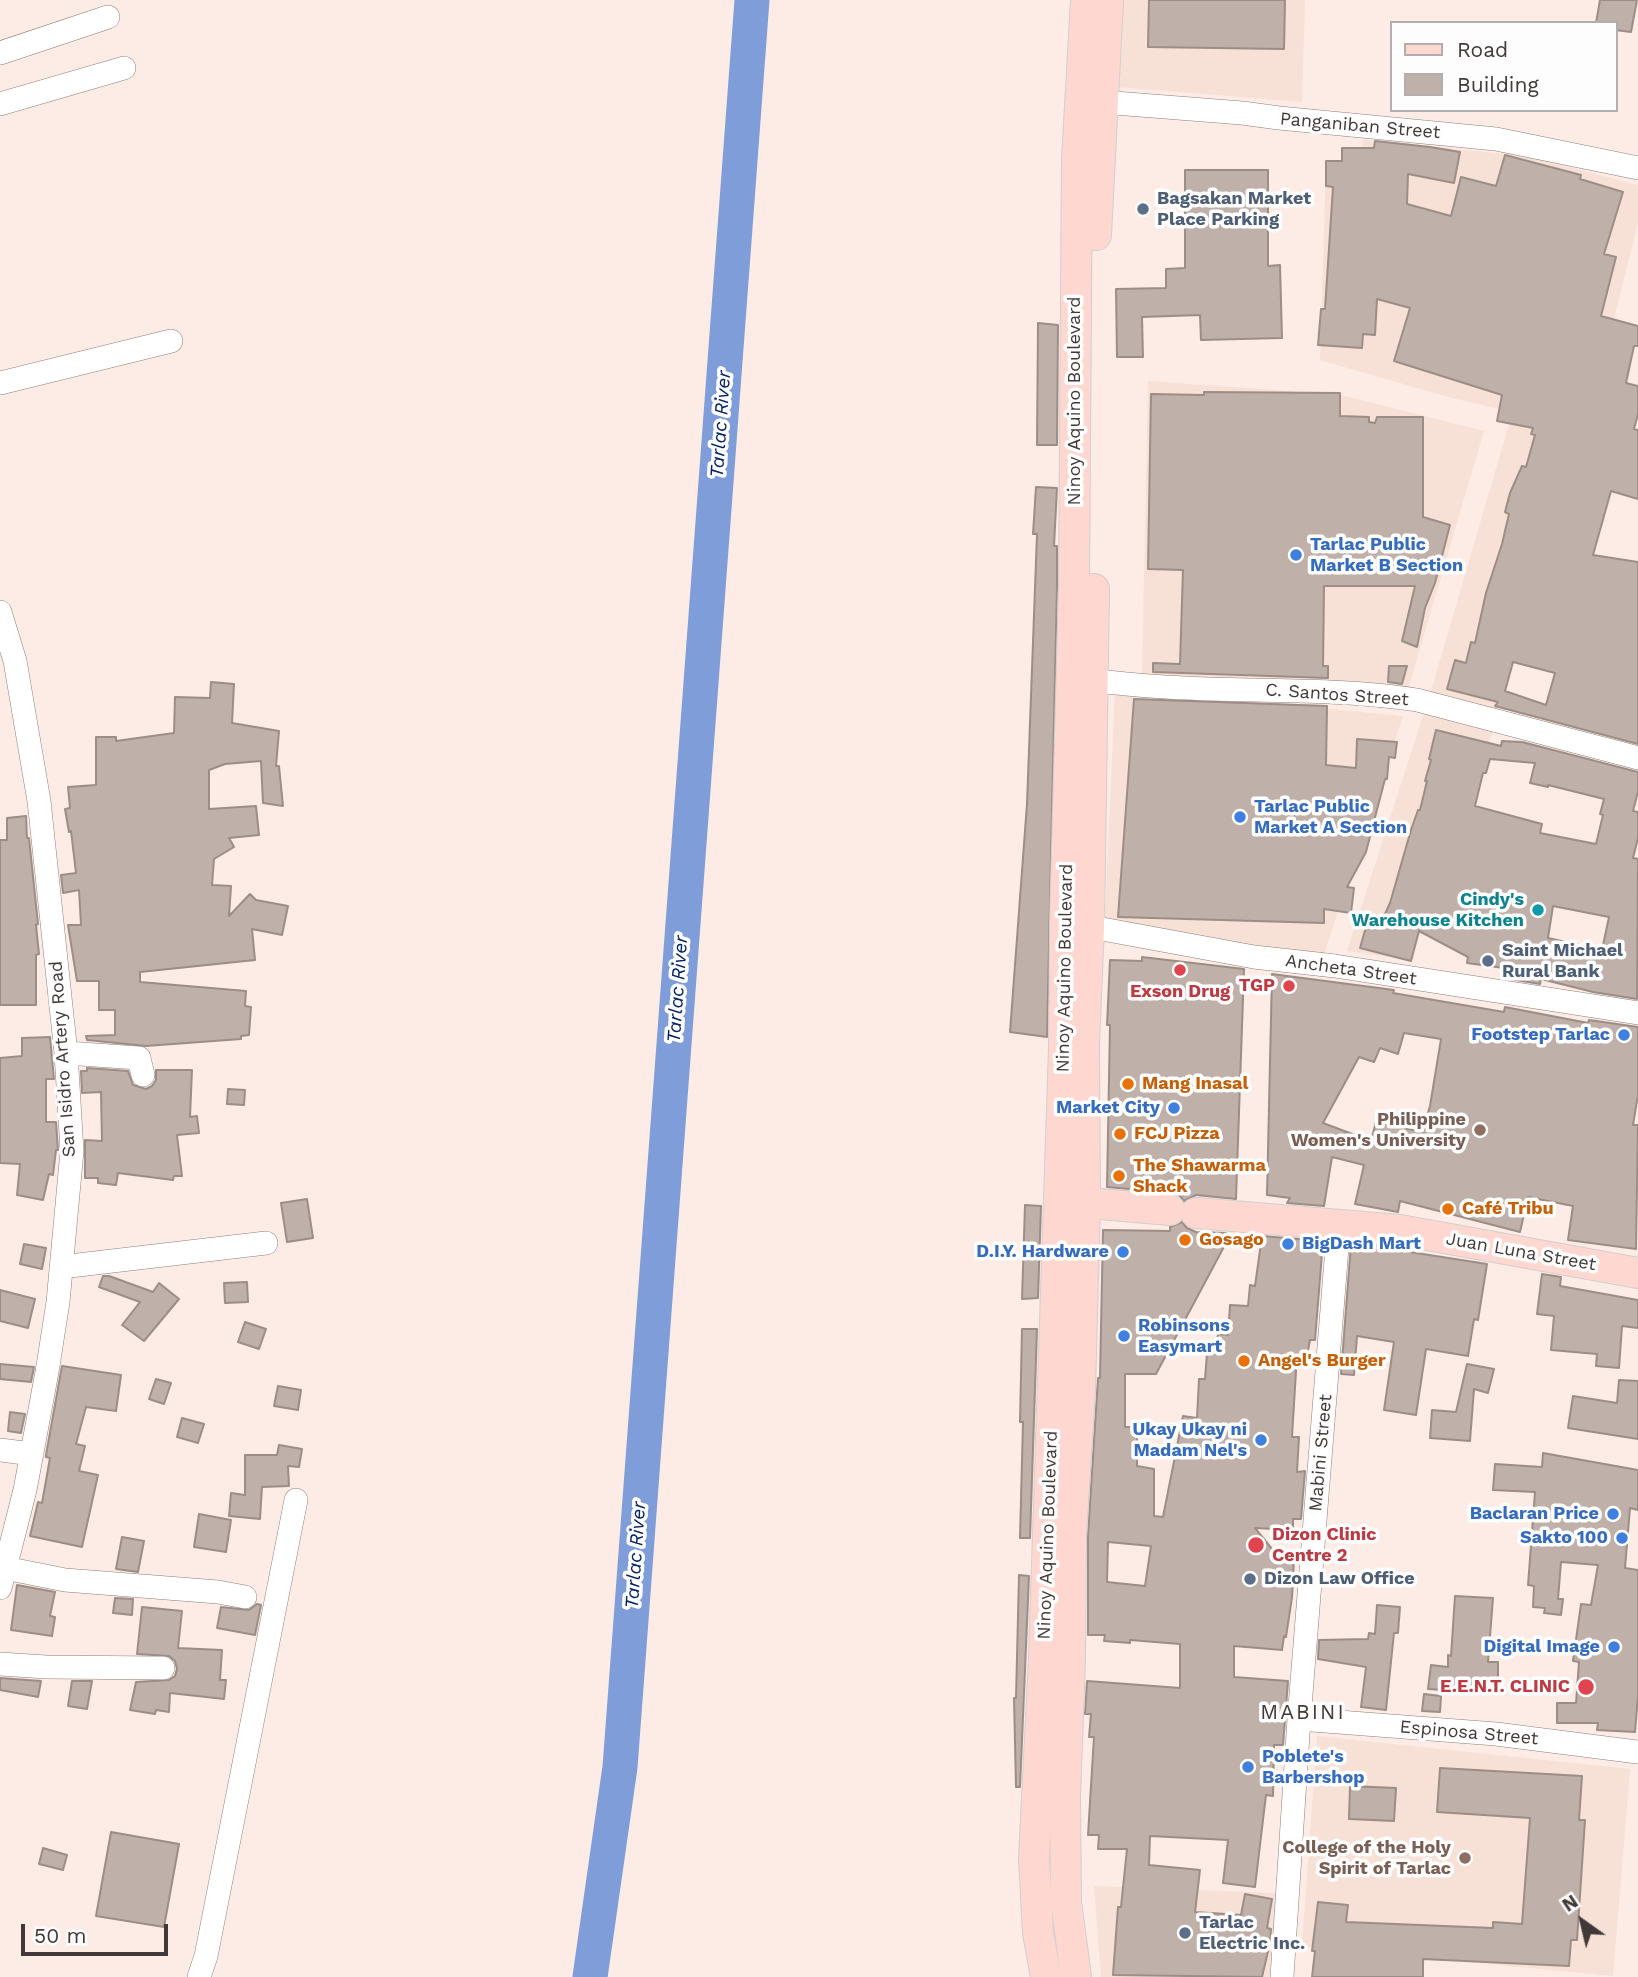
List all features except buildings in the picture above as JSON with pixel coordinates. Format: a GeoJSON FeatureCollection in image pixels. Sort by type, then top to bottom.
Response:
{"type":"FeatureCollection","features":[{"type":"Feature","properties":{"kind":"main road","name":"Ninoy Aquino Boulevard"},"geometry":{"type":"LineString","coordinates":[[1076,1977],[1066,1902],[1065,1796],[1071,1535],[1080,1390],[1064,1048],[1077,924],[1083,680],[1090,101],[1086,0]]}},
{"type":"Feature","properties":{"kind":"main road","name":"Ninoy Aquino Boulevard"},"geometry":{"type":"LineString","coordinates":[[1090,101],[1108,0]]}},
{"type":"Feature","properties":{"kind":"main road","name":"Ninoy Aquino Boulevard"},"geometry":{"type":"LineString","coordinates":[[1046,1977],[1038,1933],[1034,1859],[1054,1390],[1071,1201]]}},
{"type":"Feature","properties":{"kind":"main road","name":"Juan Luna Street"},"geometry":{"type":"LineString","coordinates":[[1071,1201],[1400,1230],[1638,1273]]}},
{"type":"Feature","properties":{"kind":"street"},"geometry":{"type":"LineString","coordinates":[[0,53],[108,17]]}},
{"type":"Feature","properties":{"kind":"street"},"geometry":{"type":"LineString","coordinates":[[0,104],[124,68]]}},
{"type":"Feature","properties":{"kind":"street","name":"Panganiban Street"},"geometry":{"type":"LineString","coordinates":[[1090,101],[1496,139],[1638,168]]}},
{"type":"Feature","properties":{"kind":"street"},"geometry":{"type":"LineString","coordinates":[[0,383],[171,341]]}},
{"type":"Feature","properties":{"kind":"street","name":"San Isidro Artery Road"},"geometry":{"type":"LineString","coordinates":[[0,612],[15,661],[39,801],[66,1053],[72,1151],[58,1302],[32,1454],[1,1582]]}},
{"type":"Feature","properties":{"kind":"street","name":"C. Santos Street"},"geometry":{"type":"LineString","coordinates":[[1083,680],[1184,688],[1382,694],[1417,700],[1638,758]]}},
{"type":"Feature","properties":{"kind":"street","name":"Ancheta Street"},"geometry":{"type":"LineString","coordinates":[[1077,924],[1254,957],[1335,966],[1638,1013]]}},
{"type":"Feature","properties":{"kind":"street"},"geometry":{"type":"LineString","coordinates":[[66,1053],[139,1058],[143,1076]]}},
{"type":"Feature","properties":{"kind":"street","name":"Mabini Street"},"geometry":{"type":"LineString","coordinates":[[1282,1977],[1299,1719],[1339,1223]]}},
{"type":"Feature","properties":{"kind":"street"},"geometry":{"type":"LineString","coordinates":[[61,1266],[266,1243]]}},
{"type":"Feature","properties":{"kind":"street"},"geometry":{"type":"LineString","coordinates":[[0,1450],[32,1454]]}},
{"type":"Feature","properties":{"kind":"street"},"geometry":{"type":"LineString","coordinates":[[199,1977],[209,1942],[296,1500]]}},
{"type":"Feature","properties":{"kind":"street"},"geometry":{"type":"LineString","coordinates":[[1,1582],[65,1580],[218,1592],[245,1597]]}},
{"type":"Feature","properties":{"kind":"street"},"geometry":{"type":"LineString","coordinates":[[0,1664],[163,1668]]}},
{"type":"Feature","properties":{"kind":"street","name":"Espinosa Street"},"geometry":{"type":"LineString","coordinates":[[1299,1719],[1496,1734],[1638,1752]]}},
{"type":"Feature","properties":{"kind":"shaded area"},"geometry":{"type":"Polygon","coordinates":[[[1119,0],[1305,0],[1302,102],[1116,87],[1119,0]]]}},
{"type":"Feature","properties":{"kind":"shaded area"},"geometry":{"type":"Polygon","coordinates":[[[1363,140],[1527,156],[1638,185],[1638,223],[1590,415],[1512,412],[1452,398],[1320,360],[1326,165],[1360,167],[1363,140]]]}},
{"type":"Feature","properties":{"kind":"shaded area","name":"Tarlac Public Market B Section"},"geometry":{"type":"Polygon","coordinates":[[[1148,381],[1341,395],[1484,431],[1407,693],[1142,680],[1148,381]]]}},
{"type":"Feature","properties":{"kind":"shaded area"},"geometry":{"type":"Polygon","coordinates":[[[1520,399],[1591,417],[1490,740],[1397,958],[1347,951],[1431,691],[1507,431],[1520,399]]]}},
{"type":"Feature","properties":{"kind":"shaded area","name":"Tarlac Public Market A Section"},"geometry":{"type":"Polygon","coordinates":[[[1115,689],[1403,716],[1324,954],[1253,954],[1105,918],[1115,689]]]}},
{"type":"Feature","properties":{"kind":"shaded area","name":"College of the Holy Spirit of Tarlac"},"geometry":{"type":"Polygon","coordinates":[[[1317,1736],[1630,1769],[1613,1976],[1302,1946],[1317,1736]]]}},
{"type":"Feature","properties":{"kind":"shaded area","name":"Tarlac Electric Inc."},"geometry":{"type":"Polygon","coordinates":[[[1094,1886],[1276,1893],[1270,1977],[1101,1977],[1094,1886]]]}},
{"type":"Feature","properties":{"kind":"waterway","name":"Tarlac River"},"geometry":{"type":"LineString","coordinates":[[590,1977],[620,1767],[752,0]]}},
{"type":"Feature","properties":{"kind":"place","name":"Bagsakan Market Place Parking"},"geometry":{"type":"Point","coordinates":[1143,209]}},
{"type":"Feature","properties":{"kind":"place","name":"Tarlac Public Market B Section"},"geometry":{"type":"Point","coordinates":[1296,555]}},
{"type":"Feature","properties":{"kind":"place","name":"Tarlac Public Market A Section"},"geometry":{"type":"Point","coordinates":[1240,817]}},
{"type":"Feature","properties":{"kind":"place","name":"Cindy's Warehouse Kitchen"},"geometry":{"type":"Point","coordinates":[1538,910]}},
{"type":"Feature","properties":{"kind":"place","name":"Saint Michael Rural Bank"},"geometry":{"type":"Point","coordinates":[1488,961]}},
{"type":"Feature","properties":{"kind":"place","name":"Exson Drug"},"geometry":{"type":"Point","coordinates":[1180,970]}},
{"type":"Feature","properties":{"kind":"place","name":"TGP"},"geometry":{"type":"Point","coordinates":[1289,986]}},
{"type":"Feature","properties":{"kind":"place","name":"Footstep Tarlac"},"geometry":{"type":"Point","coordinates":[1624,1035]}},
{"type":"Feature","properties":{"kind":"place","name":"Mang Inasal"},"geometry":{"type":"Point","coordinates":[1128,1084]}},
{"type":"Feature","properties":{"kind":"place","name":"Market City"},"geometry":{"type":"Point","coordinates":[1174,1108]}},
{"type":"Feature","properties":{"kind":"place","name":"Philippine Women's University"},"geometry":{"type":"Point","coordinates":[1480,1130]}},
{"type":"Feature","properties":{"kind":"place","name":"FCJ Pizza"},"geometry":{"type":"Point","coordinates":[1120,1134]}},
{"type":"Feature","properties":{"kind":"place","name":"The Shawarma Shack"},"geometry":{"type":"Point","coordinates":[1119,1176]}},
{"type":"Feature","properties":{"kind":"place","name":"Café Tribu"},"geometry":{"type":"Point","coordinates":[1448,1209]}},
{"type":"Feature","properties":{"kind":"place","name":"Gosago"},"geometry":{"type":"Point","coordinates":[1185,1240]}},
{"type":"Feature","properties":{"kind":"place","name":"BigDash Mart"},"geometry":{"type":"Point","coordinates":[1288,1244]}},
{"type":"Feature","properties":{"kind":"place","name":"D.I.Y. Hardware"},"geometry":{"type":"Point","coordinates":[1123,1252]}},
{"type":"Feature","properties":{"kind":"place","name":"Robinsons Easymart"},"geometry":{"type":"Point","coordinates":[1124,1336]}},
{"type":"Feature","properties":{"kind":"place","name":"Angel's Burger"},"geometry":{"type":"Point","coordinates":[1244,1361]}},
{"type":"Feature","properties":{"kind":"place","name":"Ukay Ukay ni Madam Nel's"},"geometry":{"type":"Point","coordinates":[1261,1440]}},
{"type":"Feature","properties":{"kind":"place","name":"Baclaran Price"},"geometry":{"type":"Point","coordinates":[1613,1514]}},
{"type":"Feature","properties":{"kind":"place","name":"Sakto 100"},"geometry":{"type":"Point","coordinates":[1622,1538]}},
{"type":"Feature","properties":{"kind":"place","name":"Dizon Clinic Centre 2"},"geometry":{"type":"Point","coordinates":[1256,1545]}},
{"type":"Feature","properties":{"kind":"place","name":"Dizon Law Office"},"geometry":{"type":"Point","coordinates":[1250,1579]}},
{"type":"Feature","properties":{"kind":"place","name":"Digital Image"},"geometry":{"type":"Point","coordinates":[1614,1647]}},
{"type":"Feature","properties":{"kind":"place","name":"E.E.N.T. CLINIC"},"geometry":{"type":"Point","coordinates":[1586,1687]}},
{"type":"Feature","properties":{"kind":"place","name":"Poblete's Barbershop"},"geometry":{"type":"Point","coordinates":[1248,1767]}},
{"type":"Feature","properties":{"kind":"place","name":"College of the Holy Spirit of Tarlac"},"geometry":{"type":"Point","coordinates":[1465,1858]}},
{"type":"Feature","properties":{"kind":"place","name":"Tarlac Electric Inc."},"geometry":{"type":"Point","coordinates":[1185,1933]}},
{"type":"Feature","properties":{"kind":"district","name":"MABINI"},"geometry":{"type":"Point","coordinates":[1303,1713]}}]}
